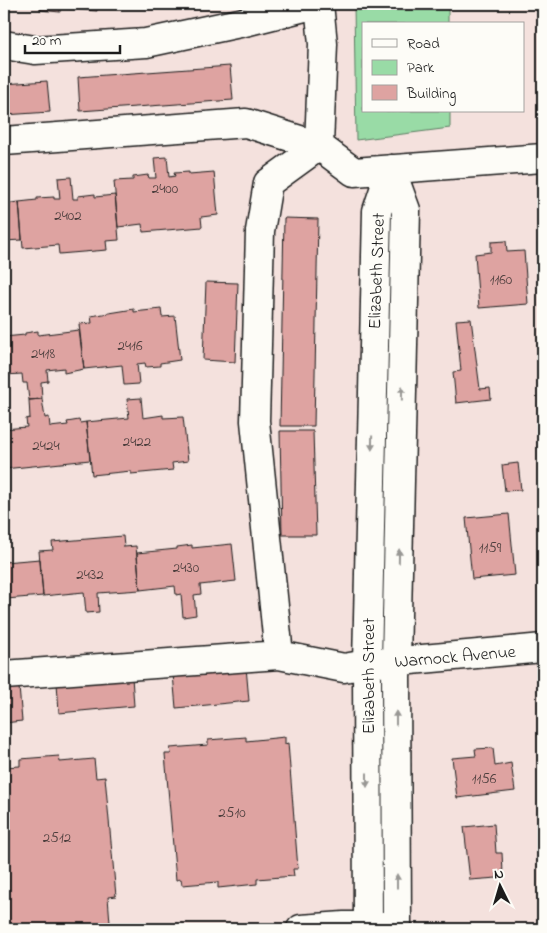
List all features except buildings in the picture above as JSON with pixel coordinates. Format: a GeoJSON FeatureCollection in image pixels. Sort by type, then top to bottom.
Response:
{"type":"FeatureCollection","features":[{"type":"Feature","properties":{"kind":"street"},"geometry":{"type":"LineString","coordinates":[[4,45],[35,50],[146,43],[248,22],[318,4],[322,44],[319,146]]}},
{"type":"Feature","properties":{"kind":"street"},"geometry":{"type":"LineString","coordinates":[[4,141],[246,123],[319,146],[354,172],[543,158]]}},
{"type":"Feature","properties":{"kind":"street"},"geometry":{"type":"LineString","coordinates":[[280,655],[255,422],[260,231],[268,183],[319,146]]}},
{"type":"Feature","properties":{"kind":"street","name":"Elizabeth Street"},"geometry":{"type":"LineString","coordinates":[[391,169],[406,210],[396,661],[397,928]]}},
{"type":"Feature","properties":{"kind":"street","name":"Elizabeth Street"},"geometry":{"type":"LineString","coordinates":[[368,928],[367,664],[377,211],[391,169]]}},
{"type":"Feature","properties":{"kind":"street","name":"Warnock Avenue"},"geometry":{"type":"LineString","coordinates":[[4,675],[280,655],[344,668],[396,661],[543,648]]}},
{"type":"Feature","properties":{"kind":"street"},"geometry":{"type":"LineString","coordinates":[[301,929],[397,928]]}},
{"type":"Feature","properties":{"kind":"green space"},"geometry":{"type":"Polygon","coordinates":[[[354,4],[448,4],[448,22],[362,22],[362,112],[450,112],[450,128],[356,140],[354,4]]]}}]}
